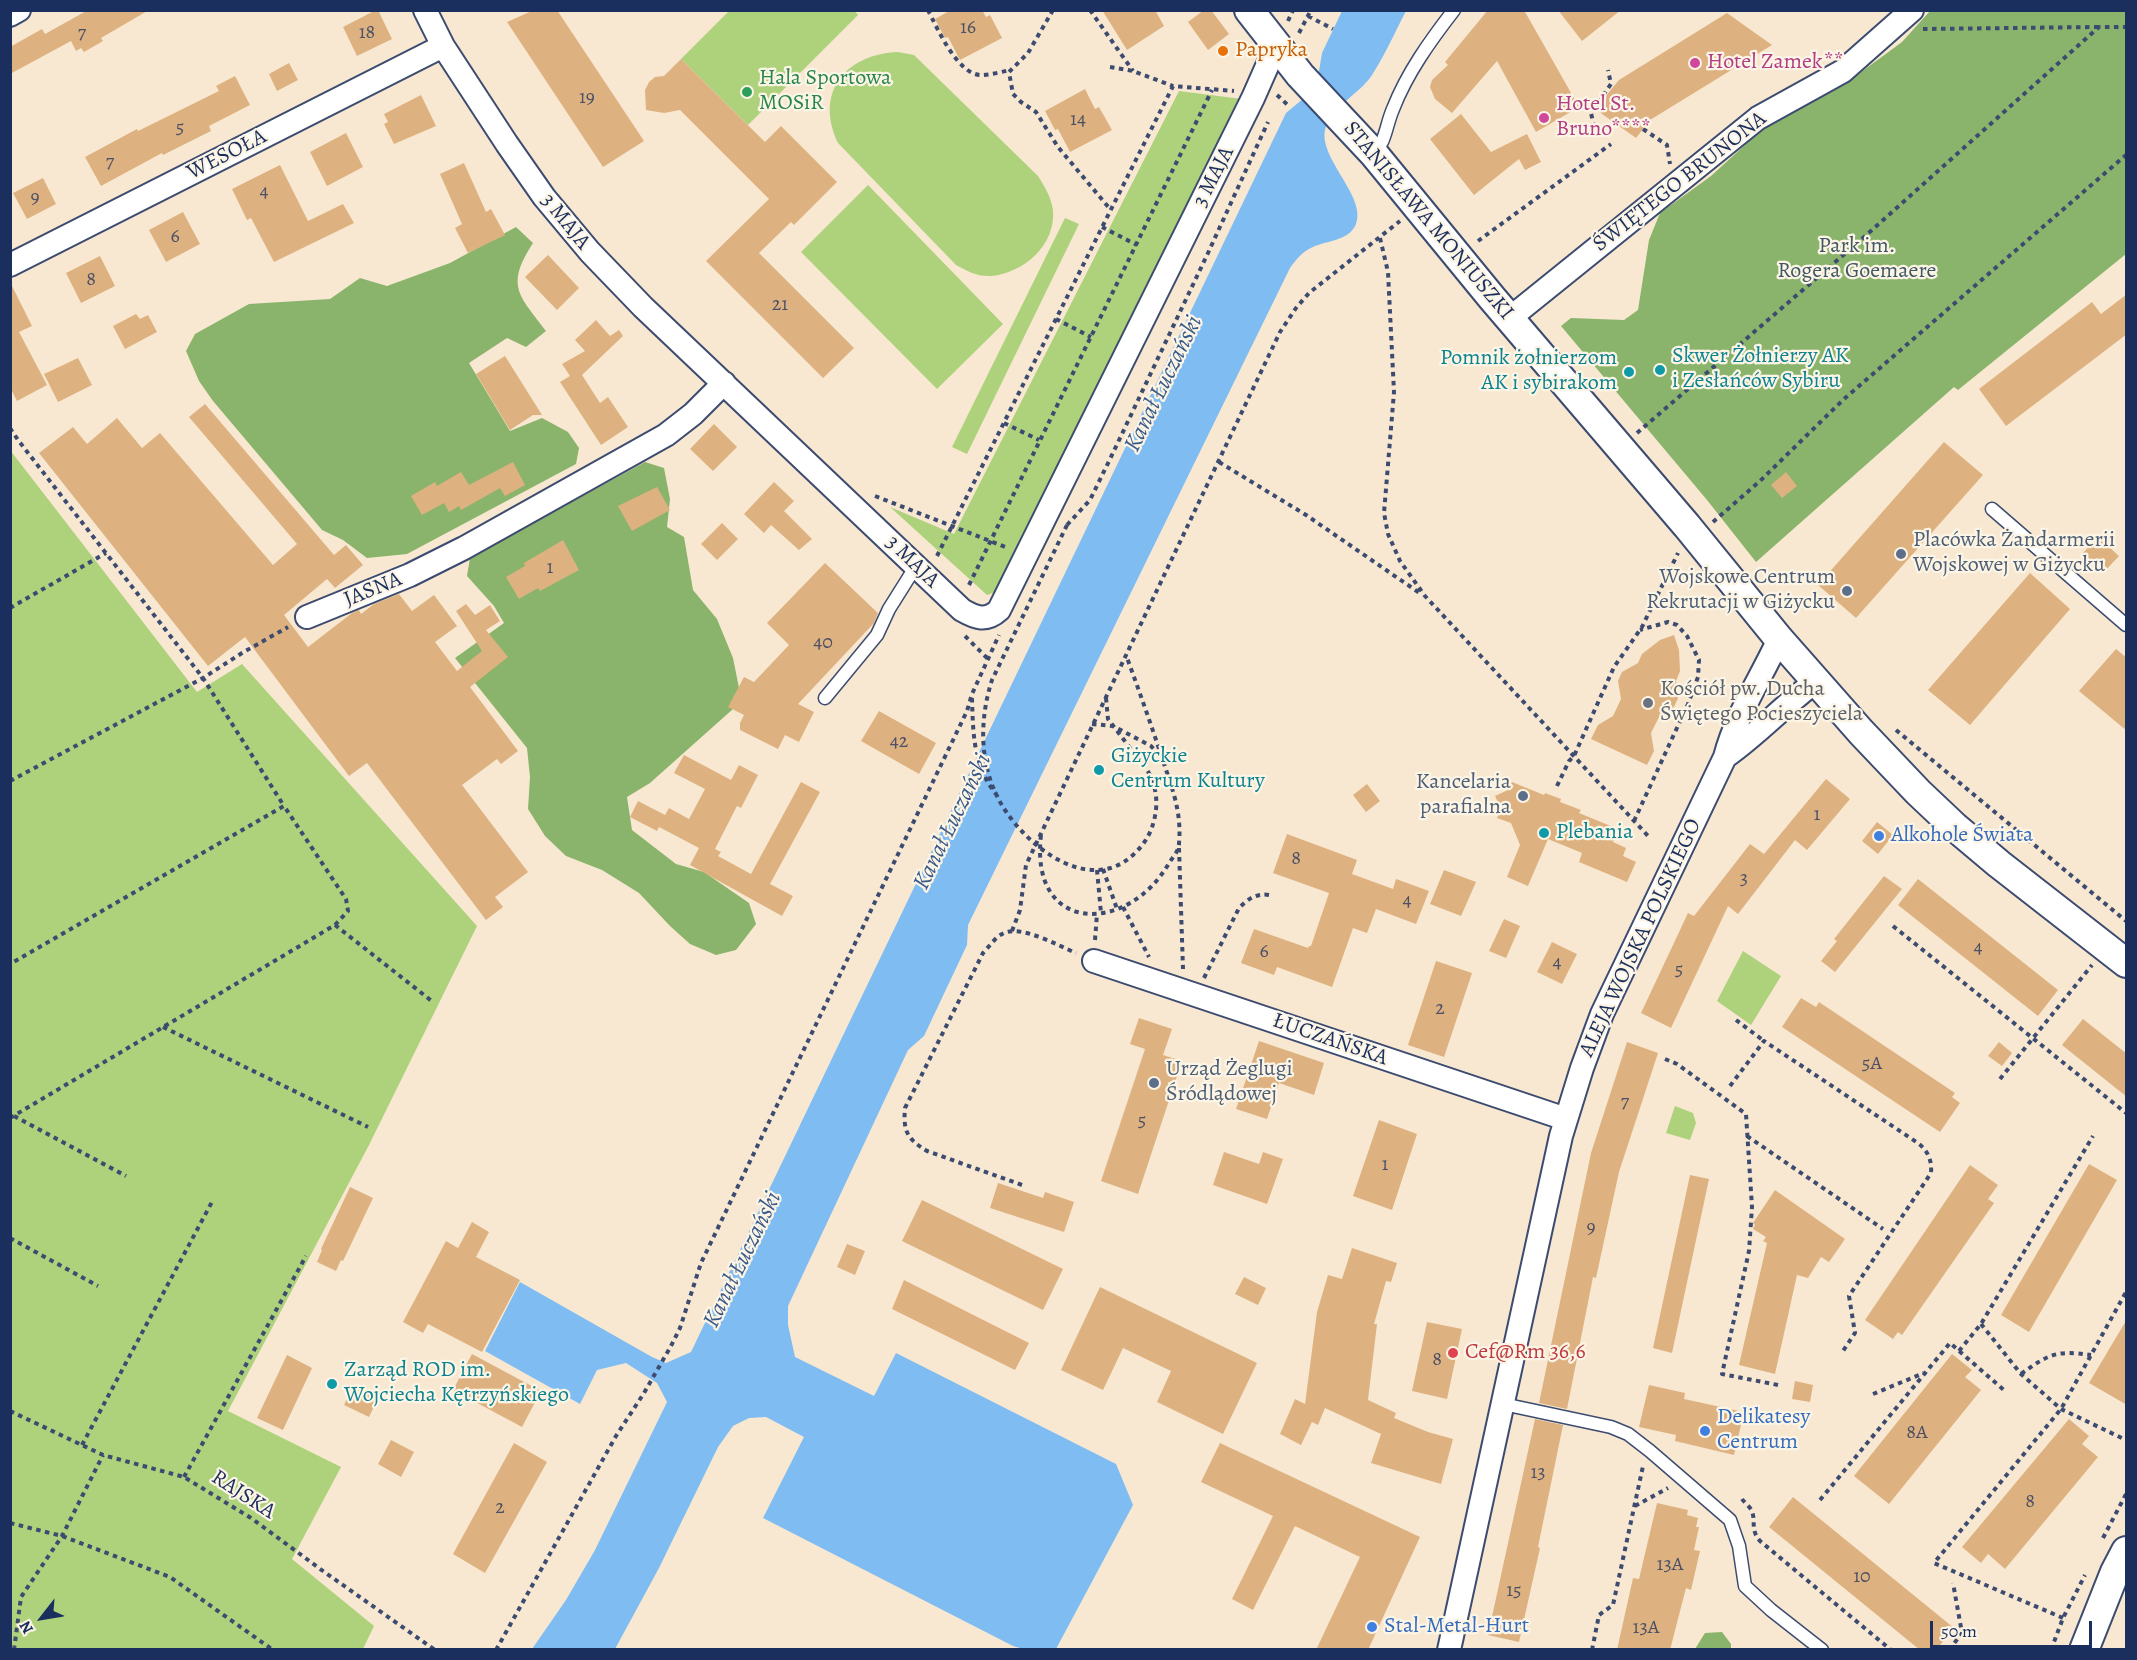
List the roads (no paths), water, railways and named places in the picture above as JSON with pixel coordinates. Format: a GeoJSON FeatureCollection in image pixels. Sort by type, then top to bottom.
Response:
{"type":"FeatureCollection","features":[{"type":"Feature","properties":{"kind":"street"},"geometry":{"type":"LineString","coordinates":[[10,15],[19,10]]}},
{"type":"Feature","properties":{"kind":"street","name":"3 MAJA"},"geometry":{"type":"LineString","coordinates":[[425,10],[443,46],[507,144],[564,223],[643,307],[724,383],[922,557],[962,610],[975,618],[992,616],[999,610],[1253,98],[1276,45]]}},
{"type":"Feature","properties":{"kind":"street","name":"STANISŁAWA MONIUSZKI"},"geometry":{"type":"LineString","coordinates":[[1249,10],[1300,75],[1365,145],[1687,526],[1815,682],[1918,792],[1955,827],[2127,963]]}},
{"type":"Feature","properties":{"kind":"street","name":"ŚWIĘTEGO BRUNONA"},"geometry":{"type":"LineString","coordinates":[[1510,318],[1758,118],[1843,72],[1912,10]]}},
{"type":"Feature","properties":{"kind":"street","name":"WESOŁA"},"geometry":{"type":"LineString","coordinates":[[10,265],[443,46]]}},
{"type":"Feature","properties":{"kind":"street","name":"JASNA"},"geometry":{"type":"LineString","coordinates":[[307,617],[410,575],[464,548],[666,435],[693,414],[724,383]]}},
{"type":"Feature","properties":{"kind":"street","name":"ALEJA WOJSKA POLSKIEGO"},"geometry":{"type":"LineString","coordinates":[[1449,1650],[1566,1119],[1602,1014],[1725,757],[1741,713],[1779,639]]}},
{"type":"Feature","properties":{"kind":"street","name":"ALEJA WOJSKA POLSKIEGO"},"geometry":{"type":"LineString","coordinates":[[1725,757],[1815,682]]}},
{"type":"Feature","properties":{"kind":"street","name":"ŁUCZAŃSKA"},"geometry":{"type":"LineString","coordinates":[[1094,961],[1566,1119]]}},
{"type":"Feature","properties":{"kind":"street"},"geometry":{"type":"LineString","coordinates":[[2084,1650],[2115,1572],[2127,1551]]}},
{"type":"Feature","properties":{"kind":"lane"},"geometry":{"type":"LineString","coordinates":[[1365,145],[1382,146],[1393,108],[1424,50],[1454,10]]}},
{"type":"Feature","properties":{"kind":"lane"},"geometry":{"type":"LineString","coordinates":[[1992,509],[2127,625]]}},
{"type":"Feature","properties":{"kind":"lane"},"geometry":{"type":"LineString","coordinates":[[825,698],[877,635],[889,609],[922,557]]}},
{"type":"Feature","properties":{"kind":"lane"},"geometry":{"type":"LineString","coordinates":[[1503,1404],[1611,1427],[1628,1434],[1730,1520],[1739,1546],[1745,1586],[1771,1610],[1822,1650]]}},
{"type":"Feature","properties":{"kind":"water","name":"Kanał Łuczański"},"geometry":{"type":"Polygon","coordinates":[[[1342,11],[1406,11],[1372,75],[1333,114],[1325,130],[1325,141],[1329,153],[1355,202],[1358,213],[1356,224],[1348,234],[1306,251],[1290,268],[968,925],[967,945],[924,1036],[908,1050],[788,1306],[788,1325],[795,1357],[874,1396],[896,1353],[1116,1464],[1133,1505],[1056,1649],[1023,1649],[1013,1646],[763,1518],[804,1437],[766,1417],[749,1418],[733,1426],[718,1447],[659,1568],[615,1649],[532,1649],[566,1600],[595,1550],[667,1402],[657,1383],[626,1363],[597,1370],[580,1404],[485,1351],[520,1282],[666,1363],[691,1352],[1286,113],[1304,98],[1319,71],[1322,53],[1342,11]]]}},
{"type":"Feature","properties":{"kind":"place","name":"Papryka"},"geometry":{"type":"Point","coordinates":[1223,51]}},
{"type":"Feature","properties":{"kind":"place","name":"Hotel Zamek**"},"geometry":{"type":"Point","coordinates":[1695,63]}},
{"type":"Feature","properties":{"kind":"place","name":"Hala Sportowa MOSiR"},"geometry":{"type":"Point","coordinates":[747,92]}},
{"type":"Feature","properties":{"kind":"place","name":"Hotel St. Bruno****"},"geometry":{"type":"Point","coordinates":[1544,118]}},
{"type":"Feature","properties":{"kind":"place","name":"Skwer Żołnierzy AK i Zesłańców Sybiru"},"geometry":{"type":"Point","coordinates":[1660,370]}},
{"type":"Feature","properties":{"kind":"place","name":"Pomnik żołnierzom AK i sybirakom"},"geometry":{"type":"Point","coordinates":[1629,372]}},
{"type":"Feature","properties":{"kind":"place","name":"Placówka Żandarmerii Wojskowej w Giżycku"},"geometry":{"type":"Point","coordinates":[1901,554]}},
{"type":"Feature","properties":{"kind":"place","name":"Wojskowe Centrum Rekrutacji w Giżycku"},"geometry":{"type":"Point","coordinates":[1847,591]}},
{"type":"Feature","properties":{"kind":"place","name":"Kościół pw. Ducha Świętego Pocieszyciela"},"geometry":{"type":"Point","coordinates":[1648,703]}},
{"type":"Feature","properties":{"kind":"place","name":"Giżyckie Centrum Kultury"},"geometry":{"type":"Point","coordinates":[1099,770]}},
{"type":"Feature","properties":{"kind":"place","name":"Kancelaria parafialna"},"geometry":{"type":"Point","coordinates":[1523,796]}},
{"type":"Feature","properties":{"kind":"place","name":"Plebania"},"geometry":{"type":"Point","coordinates":[1544,833]}},
{"type":"Feature","properties":{"kind":"place","name":"Alkohole Świata"},"geometry":{"type":"Point","coordinates":[1879,836]}},
{"type":"Feature","properties":{"kind":"place","name":"Urząd Żeglugi Śródlądowej"},"geometry":{"type":"Point","coordinates":[1154,1083]}},
{"type":"Feature","properties":{"kind":"place","name":"Cef@Rm 36,6"},"geometry":{"type":"Point","coordinates":[1453,1353]}},
{"type":"Feature","properties":{"kind":"place","name":"Zarząd ROD im. Wojciecha Kętrzyńskiego"},"geometry":{"type":"Point","coordinates":[332,1384]}},
{"type":"Feature","properties":{"kind":"place","name":"Delikatesy Centrum"},"geometry":{"type":"Point","coordinates":[1705,1431]}},
{"type":"Feature","properties":{"kind":"place","name":"Stal-Metal-Hurt"},"geometry":{"type":"Point","coordinates":[1372,1627]}},
{"type":"Feature","properties":{"kind":"park label","name":"Park im. Rogera Goemaere"},"geometry":{"type":"Point","coordinates":[1857,260]}}]}
